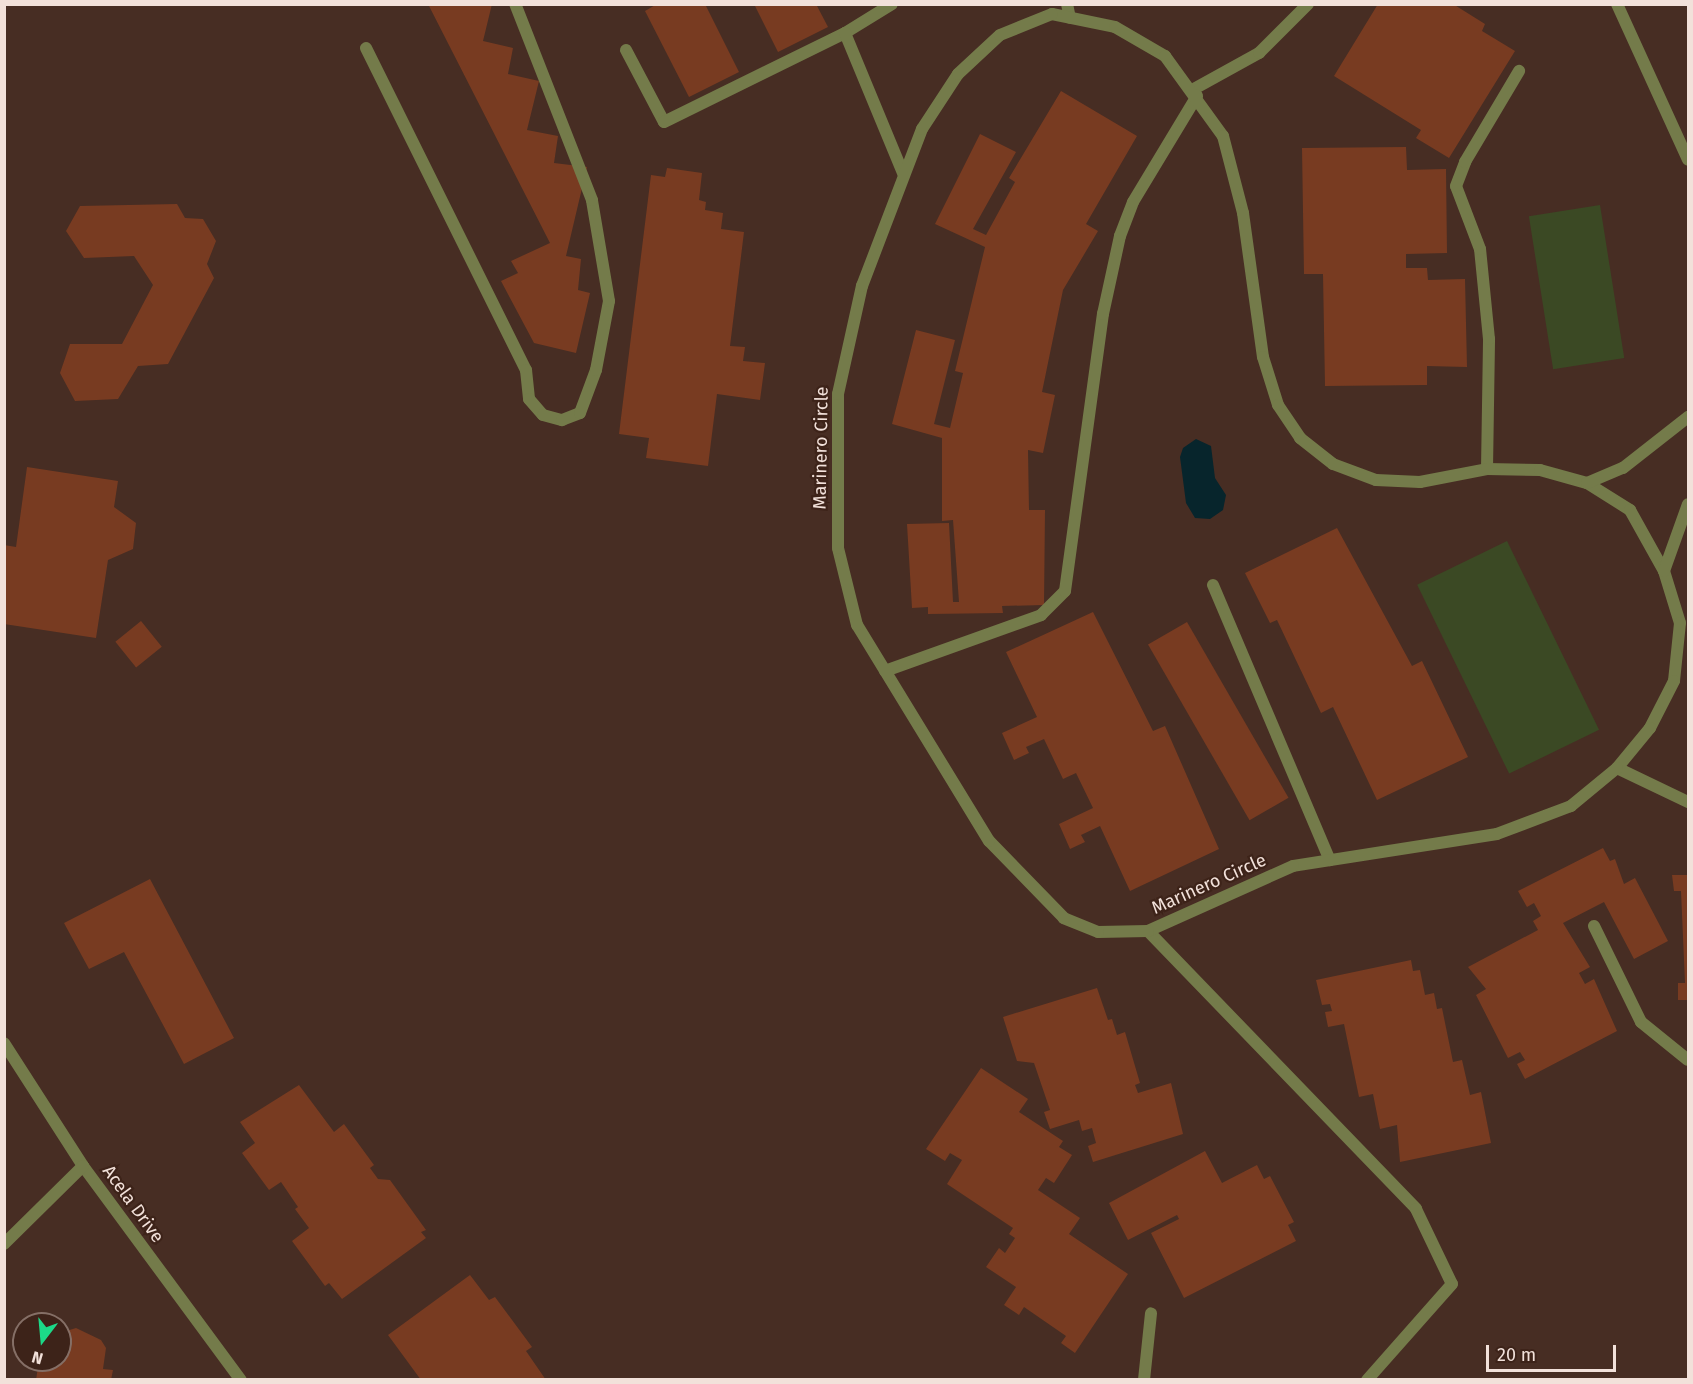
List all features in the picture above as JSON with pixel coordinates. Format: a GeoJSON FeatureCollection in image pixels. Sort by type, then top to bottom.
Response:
{"type":"FeatureCollection","features":[{"type":"Feature","properties":{"kind":"street"},"geometry":{"type":"LineString","coordinates":[[366,48],[526,370],[529,399],[543,415],[562,420],[580,413],[596,370],[608,289],[592,200],[515,4]]}},
{"type":"Feature","properties":{"kind":"street"},"geometry":{"type":"LineString","coordinates":[[626,50],[664,122],[844,33],[892,4]]}},
{"type":"Feature","properties":{"kind":"street"},"geometry":{"type":"LineString","coordinates":[[1067,4],[1070,18]]}},
{"type":"Feature","properties":{"kind":"street"},"geometry":{"type":"LineString","coordinates":[[885,671],[1041,615],[1065,591],[1103,314],[1120,236],[1133,202],[1194,93],[1259,53],[1308,4]]}},
{"type":"Feature","properties":{"kind":"street"},"geometry":{"type":"LineString","coordinates":[[1617,4],[1689,160]]}},
{"type":"Feature","properties":{"kind":"street","name":"Marinero Circle"},"geometry":{"type":"LineString","coordinates":[[1052,14],[1115,27],[1165,56],[1194,93],[1223,136],[1243,213],[1263,357],[1278,405],[1300,438],[1333,464],[1376,480],[1420,482],[1487,469],[1540,470],[1587,483],[1630,510],[1664,571],[1680,623],[1674,681],[1650,728],[1617,768],[1571,806],[1497,834],[1293,866],[1148,932],[1098,932],[1064,918],[1031,888],[989,841],[857,625],[838,548],[838,394],[862,286],[903,173],[922,129],[958,74],[1000,35],[1052,14]]}},
{"type":"Feature","properties":{"kind":"street"},"geometry":{"type":"LineString","coordinates":[[844,33],[903,173]]}},
{"type":"Feature","properties":{"kind":"street"},"geometry":{"type":"LineString","coordinates":[[1487,469],[1489,339],[1479,249],[1456,186],[1465,162],[1519,72]]}},
{"type":"Feature","properties":{"kind":"street"},"geometry":{"type":"LineString","coordinates":[[1587,483],[1623,468],[1689,417]]}},
{"type":"Feature","properties":{"kind":"street"},"geometry":{"type":"LineString","coordinates":[[1664,571],[1689,504]]}},
{"type":"Feature","properties":{"kind":"street"},"geometry":{"type":"LineString","coordinates":[[1213,585],[1330,860]]}},
{"type":"Feature","properties":{"kind":"street"},"geometry":{"type":"LineString","coordinates":[[1617,768],[1689,802]]}},
{"type":"Feature","properties":{"kind":"street"},"geometry":{"type":"LineString","coordinates":[[1594,926],[1641,1022],[1689,1060]]}},
{"type":"Feature","properties":{"kind":"street"},"geometry":{"type":"LineString","coordinates":[[1148,932],[1416,1209],[1452,1284],[1367,1380]]}},
{"type":"Feature","properties":{"kind":"street","name":"Acela Drive"},"geometry":{"type":"LineString","coordinates":[[4,1043],[83,1166],[241,1380]]}},
{"type":"Feature","properties":{"kind":"street"},"geometry":{"type":"LineString","coordinates":[[4,1244],[83,1166]]}},
{"type":"Feature","properties":{"kind":"street"},"geometry":{"type":"LineString","coordinates":[[1144,1380],[1151,1313]]}},
{"type":"Feature","properties":{"kind":"green space"},"geometry":{"type":"Polygon","coordinates":[[[1600,205],[1624,358],[1553,369],[1529,216],[1600,205]]]}},
{"type":"Feature","properties":{"kind":"green space"},"geometry":{"type":"Polygon","coordinates":[[[1507,541],[1599,730],[1509,774],[1417,585],[1507,541]]]}},
{"type":"Feature","properties":{"kind":"water"},"geometry":{"type":"Polygon","coordinates":[[[1196,439],[1211,446],[1215,478],[1226,495],[1223,510],[1210,519],[1195,518],[1186,503],[1180,457],[1183,448],[1196,439]]]}},
{"type":"Feature","properties":{"kind":"building"},"geometry":{"type":"Polygon","coordinates":[[[428,4],[492,4],[483,41],[513,48],[508,74],[539,81],[527,130],[558,136],[554,163],[587,167],[566,256],[581,259],[578,290],[590,293],[576,353],[534,343],[501,281],[518,273],[511,261],[550,243],[428,4]]]}},
{"type":"Feature","properties":{"kind":"building"},"geometry":{"type":"Polygon","coordinates":[[[657,4],[705,4],[739,72],[689,97],[645,11],[657,4]]]}},
{"type":"Feature","properties":{"kind":"building"},"geometry":{"type":"Polygon","coordinates":[[[754,4],[816,4],[828,27],[778,52],[754,4]]]}},
{"type":"Feature","properties":{"kind":"building"},"geometry":{"type":"Polygon","coordinates":[[[1378,4],[1453,4],[1485,24],[1482,31],[1515,51],[1449,158],[1416,138],[1421,130],[1334,76],[1378,4]]]}},
{"type":"Feature","properties":{"kind":"building"},"geometry":{"type":"Polygon","coordinates":[[[1061,91],[1137,136],[1086,224],[1098,231],[1063,290],[1042,392],[1055,395],[1043,453],[1028,450],[1029,510],[1045,510],[1044,605],[1002,606],[1003,613],[928,614],[928,607],[912,608],[907,524],[949,523],[953,602],[959,602],[953,520],[942,521],[942,438],[892,424],[916,330],[955,340],[934,424],[950,428],[963,373],[955,371],[985,247],[935,224],[980,134],[1016,152],[973,229],[986,235],[1015,182],[1009,178],[1061,91]]]}},
{"type":"Feature","properties":{"kind":"building"},"geometry":{"type":"Polygon","coordinates":[[[1406,147],[1407,170],[1446,169],[1447,253],[1406,254],[1406,268],[1427,268],[1428,280],[1465,279],[1467,367],[1427,366],[1427,385],[1325,386],[1323,274],[1304,274],[1302,148],[1406,147]]]}},
{"type":"Feature","properties":{"kind":"building"},"geometry":{"type":"Polygon","coordinates":[[[667,168],[702,173],[699,200],[706,202],[705,210],[723,213],[721,229],[744,232],[730,346],[745,347],[743,361],[765,363],[760,400],[717,394],[708,466],[646,458],[649,438],[619,434],[651,175],[665,177],[667,168]]]}},
{"type":"Feature","properties":{"kind":"building"},"geometry":{"type":"Polygon","coordinates":[[[177,204],[185,218],[203,219],[216,241],[207,264],[214,278],[168,364],[138,366],[118,399],[75,401],[60,373],[70,344],[122,344],[153,285],[134,256],[84,258],[66,231],[80,206],[177,204]]]}},
{"type":"Feature","properties":{"kind":"building"},"geometry":{"type":"Polygon","coordinates":[[[27,467],[118,481],[114,507],[136,523],[133,549],[108,560],[96,638],[4,624],[4,545],[16,547],[27,467]]]}},
{"type":"Feature","properties":{"kind":"building"},"geometry":{"type":"Polygon","coordinates":[[[1337,528],[1412,666],[1422,661],[1468,757],[1377,800],[1333,707],[1321,713],[1277,620],[1270,623],[1245,573],[1337,528]]]}},
{"type":"Feature","properties":{"kind":"building"},"geometry":{"type":"Polygon","coordinates":[[[1093,612],[1153,731],[1165,726],[1219,849],[1130,891],[1100,826],[1081,835],[1085,842],[1070,849],[1059,824],[1093,808],[1076,773],[1063,779],[1044,739],[1026,747],[1029,753],[1014,760],[1002,733],[1037,717],[1006,652],[1093,612]]]}},
{"type":"Feature","properties":{"kind":"building"},"geometry":{"type":"Polygon","coordinates":[[[141,621],[162,647],[136,667],[115,642],[141,621]]]}},
{"type":"Feature","properties":{"kind":"building"},"geometry":{"type":"Polygon","coordinates":[[[1187,622],[1288,798],[1250,820],[1148,644],[1187,622]]]}},
{"type":"Feature","properties":{"kind":"building"},"geometry":{"type":"Polygon","coordinates":[[[1603,848],[1610,861],[1615,859],[1624,884],[1635,878],[1668,941],[1634,959],[1604,902],[1563,923],[1590,967],[1579,973],[1585,984],[1594,979],[1617,1031],[1525,1079],[1517,1064],[1525,1060],[1520,1052],[1508,1058],[1476,995],[1486,989],[1468,967],[1538,930],[1533,921],[1541,916],[1534,903],[1527,907],[1518,891],[1603,848]]]}},
{"type":"Feature","properties":{"kind":"building"},"geometry":{"type":"Polygon","coordinates":[[[1672,875],[1688,875],[1688,1000],[1678,1000],[1678,983],[1685,983],[1681,891],[1674,891],[1672,875]]]}},
{"type":"Feature","properties":{"kind":"building"},"geometry":{"type":"Polygon","coordinates":[[[150,879],[234,1038],[184,1064],[124,952],[89,969],[64,923],[150,879]]]}},
{"type":"Feature","properties":{"kind":"building"},"geometry":{"type":"Polygon","coordinates":[[[1411,960],[1413,971],[1420,970],[1425,995],[1434,993],[1437,1009],[1442,1008],[1453,1062],[1462,1060],[1470,1095],[1481,1092],[1491,1143],[1400,1162],[1397,1125],[1380,1129],[1373,1094],[1359,1097],[1344,1024],[1328,1027],[1325,1012],[1332,1011],[1330,1004],[1322,1005],[1316,980],[1411,960]]]}},
{"type":"Feature","properties":{"kind":"building"},"geometry":{"type":"Polygon","coordinates":[[[1097,988],[1108,1020],[1112,1019],[1117,1035],[1125,1032],[1140,1083],[1135,1085],[1138,1093],[1171,1083],[1183,1134],[1093,1162],[1088,1146],[1096,1143],[1092,1128],[1082,1131],[1079,1120],[1050,1129],[1044,1112],[1050,1110],[1034,1063],[1017,1061],[1003,1017],[1097,988]]]}},
{"type":"Feature","properties":{"kind":"building"},"geometry":{"type":"Polygon","coordinates":[[[981,1068],[1028,1099],[1019,1112],[1063,1141],[1059,1147],[1072,1155],[1054,1183],[1046,1178],[1038,1190],[1080,1218],[1069,1234],[1128,1274],[1075,1353],[1061,1343],[1066,1336],[1024,1307],[1019,1315],[1004,1305],[1016,1287],[986,1267],[999,1248],[1005,1253],[1015,1238],[1009,1234],[1013,1228],[947,1184],[962,1160],[950,1153],[945,1161],[926,1149],[981,1068]]]}},
{"type":"Feature","properties":{"kind":"building"},"geometry":{"type":"Polygon","coordinates":[[[299,1085],[334,1132],[344,1124],[374,1165],[370,1168],[378,1179],[390,1180],[426,1230],[421,1232],[426,1238],[342,1299],[329,1283],[325,1286],[292,1241],[309,1228],[295,1209],[298,1207],[281,1182],[269,1190],[242,1153],[255,1143],[240,1122],[299,1085]]]}},
{"type":"Feature","properties":{"kind":"building"},"geometry":{"type":"Polygon","coordinates":[[[1205,1151],[1222,1183],[1257,1165],[1264,1179],[1270,1176],[1294,1222],[1288,1225],[1296,1241],[1184,1298],[1151,1233],[1179,1219],[1177,1215],[1128,1240],[1109,1203],[1205,1151]]]}},
{"type":"Feature","properties":{"kind":"building"},"geometry":{"type":"Polygon","coordinates":[[[470,1275],[489,1300],[495,1297],[532,1347],[526,1351],[546,1380],[421,1380],[388,1335],[470,1275]]]}},
{"type":"Feature","properties":{"kind":"building"},"geometry":{"type":"Polygon","coordinates":[[[76,1328],[101,1340],[106,1348],[103,1369],[113,1370],[111,1380],[36,1380],[37,1372],[72,1372],[72,1329],[76,1328]]]}}]}
